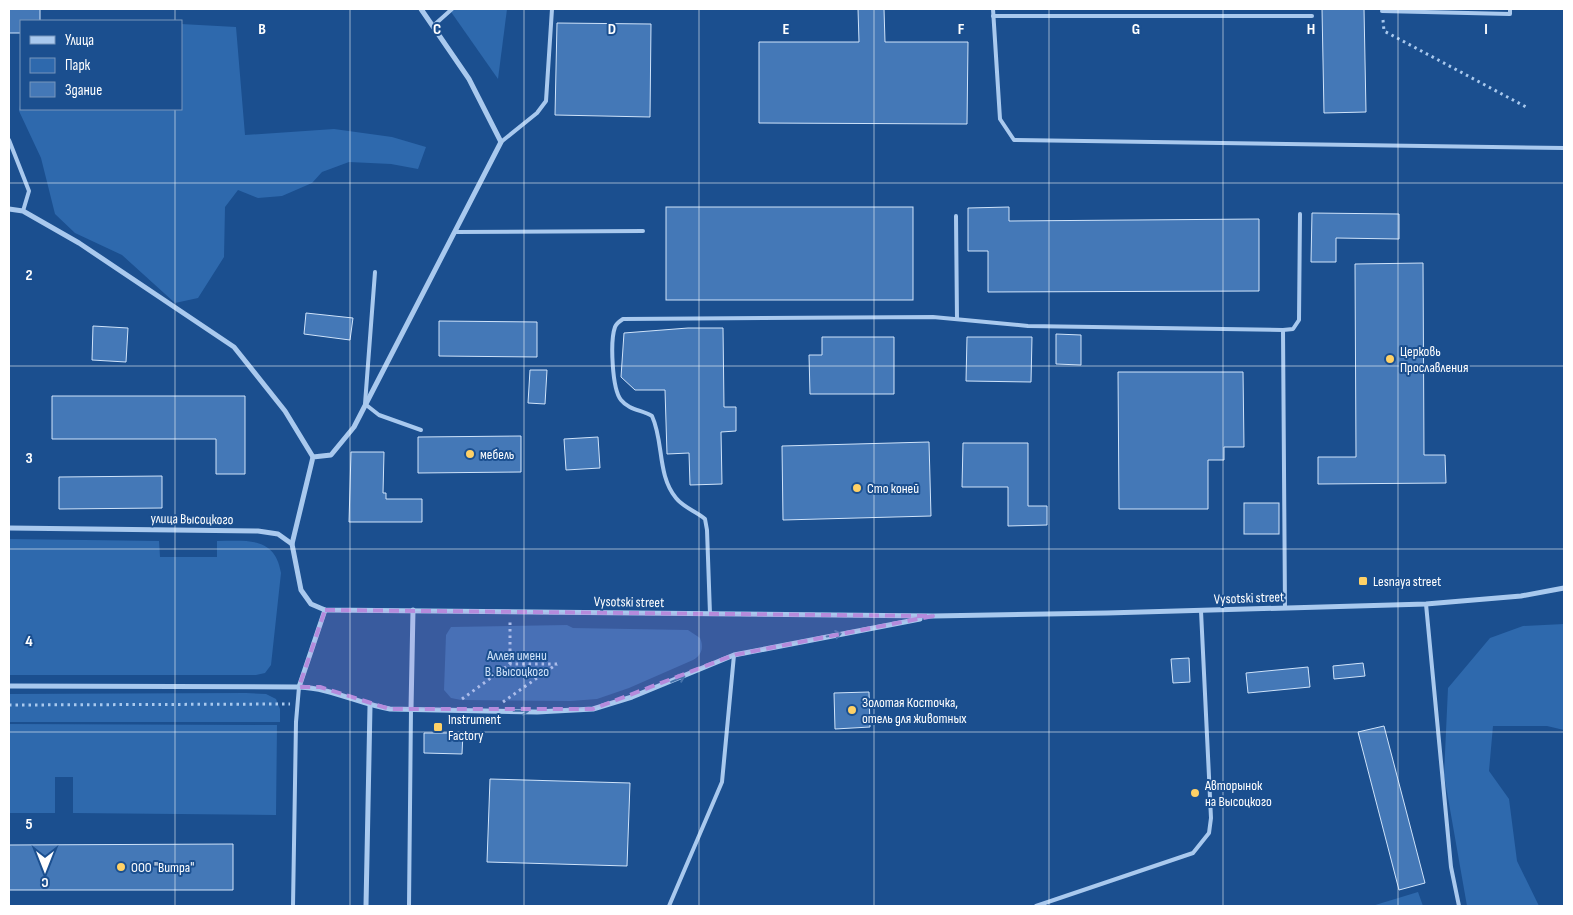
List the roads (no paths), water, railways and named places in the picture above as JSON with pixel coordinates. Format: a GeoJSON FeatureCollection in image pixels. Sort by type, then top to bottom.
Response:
{"type":"FeatureCollection","features":[{"type":"Feature","properties":{"kind":"street"},"geometry":{"type":"LineString","coordinates":[[313,457],[331,455],[354,427],[428,278],[455,232],[501,142],[469,80],[421,9]]}},
{"type":"Feature","properties":{"kind":"street"},"geometry":{"type":"LineString","coordinates":[[9,209],[23,211],[79,243],[234,347],[285,412],[313,457],[292,544],[301,590],[311,604],[325,610],[299,687],[9,686]]}},
{"type":"Feature","properties":{"kind":"street","name":"улица Высоцкого"},"geometry":{"type":"LineString","coordinates":[[9,528],[258,530],[278,534],[292,544]]}},
{"type":"Feature","properties":{"kind":"street","name":"Vysotski street"},"geometry":{"type":"LineString","coordinates":[[325,610],[933,616],[1426,604],[1521,596],[1564,588]]}},
{"type":"Feature","properties":{"kind":"street"},"geometry":{"type":"LineString","coordinates":[[411,709],[413,610]]}},
{"type":"Feature","properties":{"kind":"street","name":"Vysotski street"},"geometry":{"type":"LineString","coordinates":[[299,687],[320,687],[370,706],[490,711],[593,709],[663,685],[734,655],[933,616]]}},
{"type":"Feature","properties":{"kind":"street"},"geometry":{"type":"LineString","coordinates":[[366,906],[370,706]]}},
{"type":"Feature","properties":{"kind":"lane"},"geometry":{"type":"LineString","coordinates":[[433,26],[452,9]]}},
{"type":"Feature","properties":{"kind":"lane"},"geometry":{"type":"LineString","coordinates":[[501,142],[537,113],[546,101],[552,9]]}},
{"type":"Feature","properties":{"kind":"lane"},"geometry":{"type":"LineString","coordinates":[[993,9],[1000,119],[1014,140],[1564,148]]}},
{"type":"Feature","properties":{"kind":"lane"},"geometry":{"type":"LineString","coordinates":[[1382,10],[1510,14],[1510,9]]}},
{"type":"Feature","properties":{"kind":"lane"},"geometry":{"type":"LineString","coordinates":[[993,16],[1312,16]]}},
{"type":"Feature","properties":{"kind":"lane"},"geometry":{"type":"LineString","coordinates":[[9,140],[29,191],[23,211]]}},
{"type":"Feature","properties":{"kind":"lane"},"geometry":{"type":"LineString","coordinates":[[710,614],[705,519],[686,508],[669,488],[656,425],[652,416],[631,408],[617,395],[614,384],[615,326],[623,319],[635,317],[933,317],[1028,326],[1293,329],[1298,320],[1300,214]]}},
{"type":"Feature","properties":{"kind":"lane"},"geometry":{"type":"LineString","coordinates":[[956,216],[957,319]]}},
{"type":"Feature","properties":{"kind":"lane"},"geometry":{"type":"LineString","coordinates":[[455,232],[643,231]]}},
{"type":"Feature","properties":{"kind":"lane"},"geometry":{"type":"LineString","coordinates":[[375,272],[365,404],[379,415],[421,430]]}},
{"type":"Feature","properties":{"kind":"lane"},"geometry":{"type":"LineString","coordinates":[[1283,330],[1285,608]]}},
{"type":"Feature","properties":{"kind":"lane"},"geometry":{"type":"LineString","coordinates":[[1426,604],[1451,867],[1459,906]]}},
{"type":"Feature","properties":{"kind":"lane"},"geometry":{"type":"LineString","coordinates":[[1036,906],[1193,853],[1209,833],[1211,818],[1200,611]]}},
{"type":"Feature","properties":{"kind":"lane"},"geometry":{"type":"LineString","coordinates":[[669,906],[722,782],[731,710],[734,655]]}},
{"type":"Feature","properties":{"kind":"lane"},"geometry":{"type":"LineString","coordinates":[[293,906],[299,687]]}},
{"type":"Feature","properties":{"kind":"lane"},"geometry":{"type":"LineString","coordinates":[[409,906],[411,709]]}},
{"type":"Feature","properties":{"kind":"place","name":"Церковь Прославления"},"geometry":{"type":"Point","coordinates":[1390,359]}},
{"type":"Feature","properties":{"kind":"place","name":"мебель"},"geometry":{"type":"Point","coordinates":[470,454]}},
{"type":"Feature","properties":{"kind":"place","name":"Сто коней"},"geometry":{"type":"Point","coordinates":[857,488]}},
{"type":"Feature","properties":{"kind":"place","name":"Lesnaya street"},"geometry":{"type":"Point","coordinates":[1363,581]}},
{"type":"Feature","properties":{"kind":"place","name":"Золотая Косточка, отель для животных"},"geometry":{"type":"Point","coordinates":[852,710]}},
{"type":"Feature","properties":{"kind":"place","name":"Instrument Factory"},"geometry":{"type":"Point","coordinates":[438,727]}},
{"type":"Feature","properties":{"kind":"place","name":"Авторынок на Высоцкого"},"geometry":{"type":"Point","coordinates":[1195,793]}},
{"type":"Feature","properties":{"kind":"place","name":"ООО \"Витра\""},"geometry":{"type":"Point","coordinates":[121,867]}},
{"type":"Feature","properties":{"kind":"park label","name":"Аллея имени В. Высоцкого"},"geometry":{"type":"Point","coordinates":[517,664]}}]}
